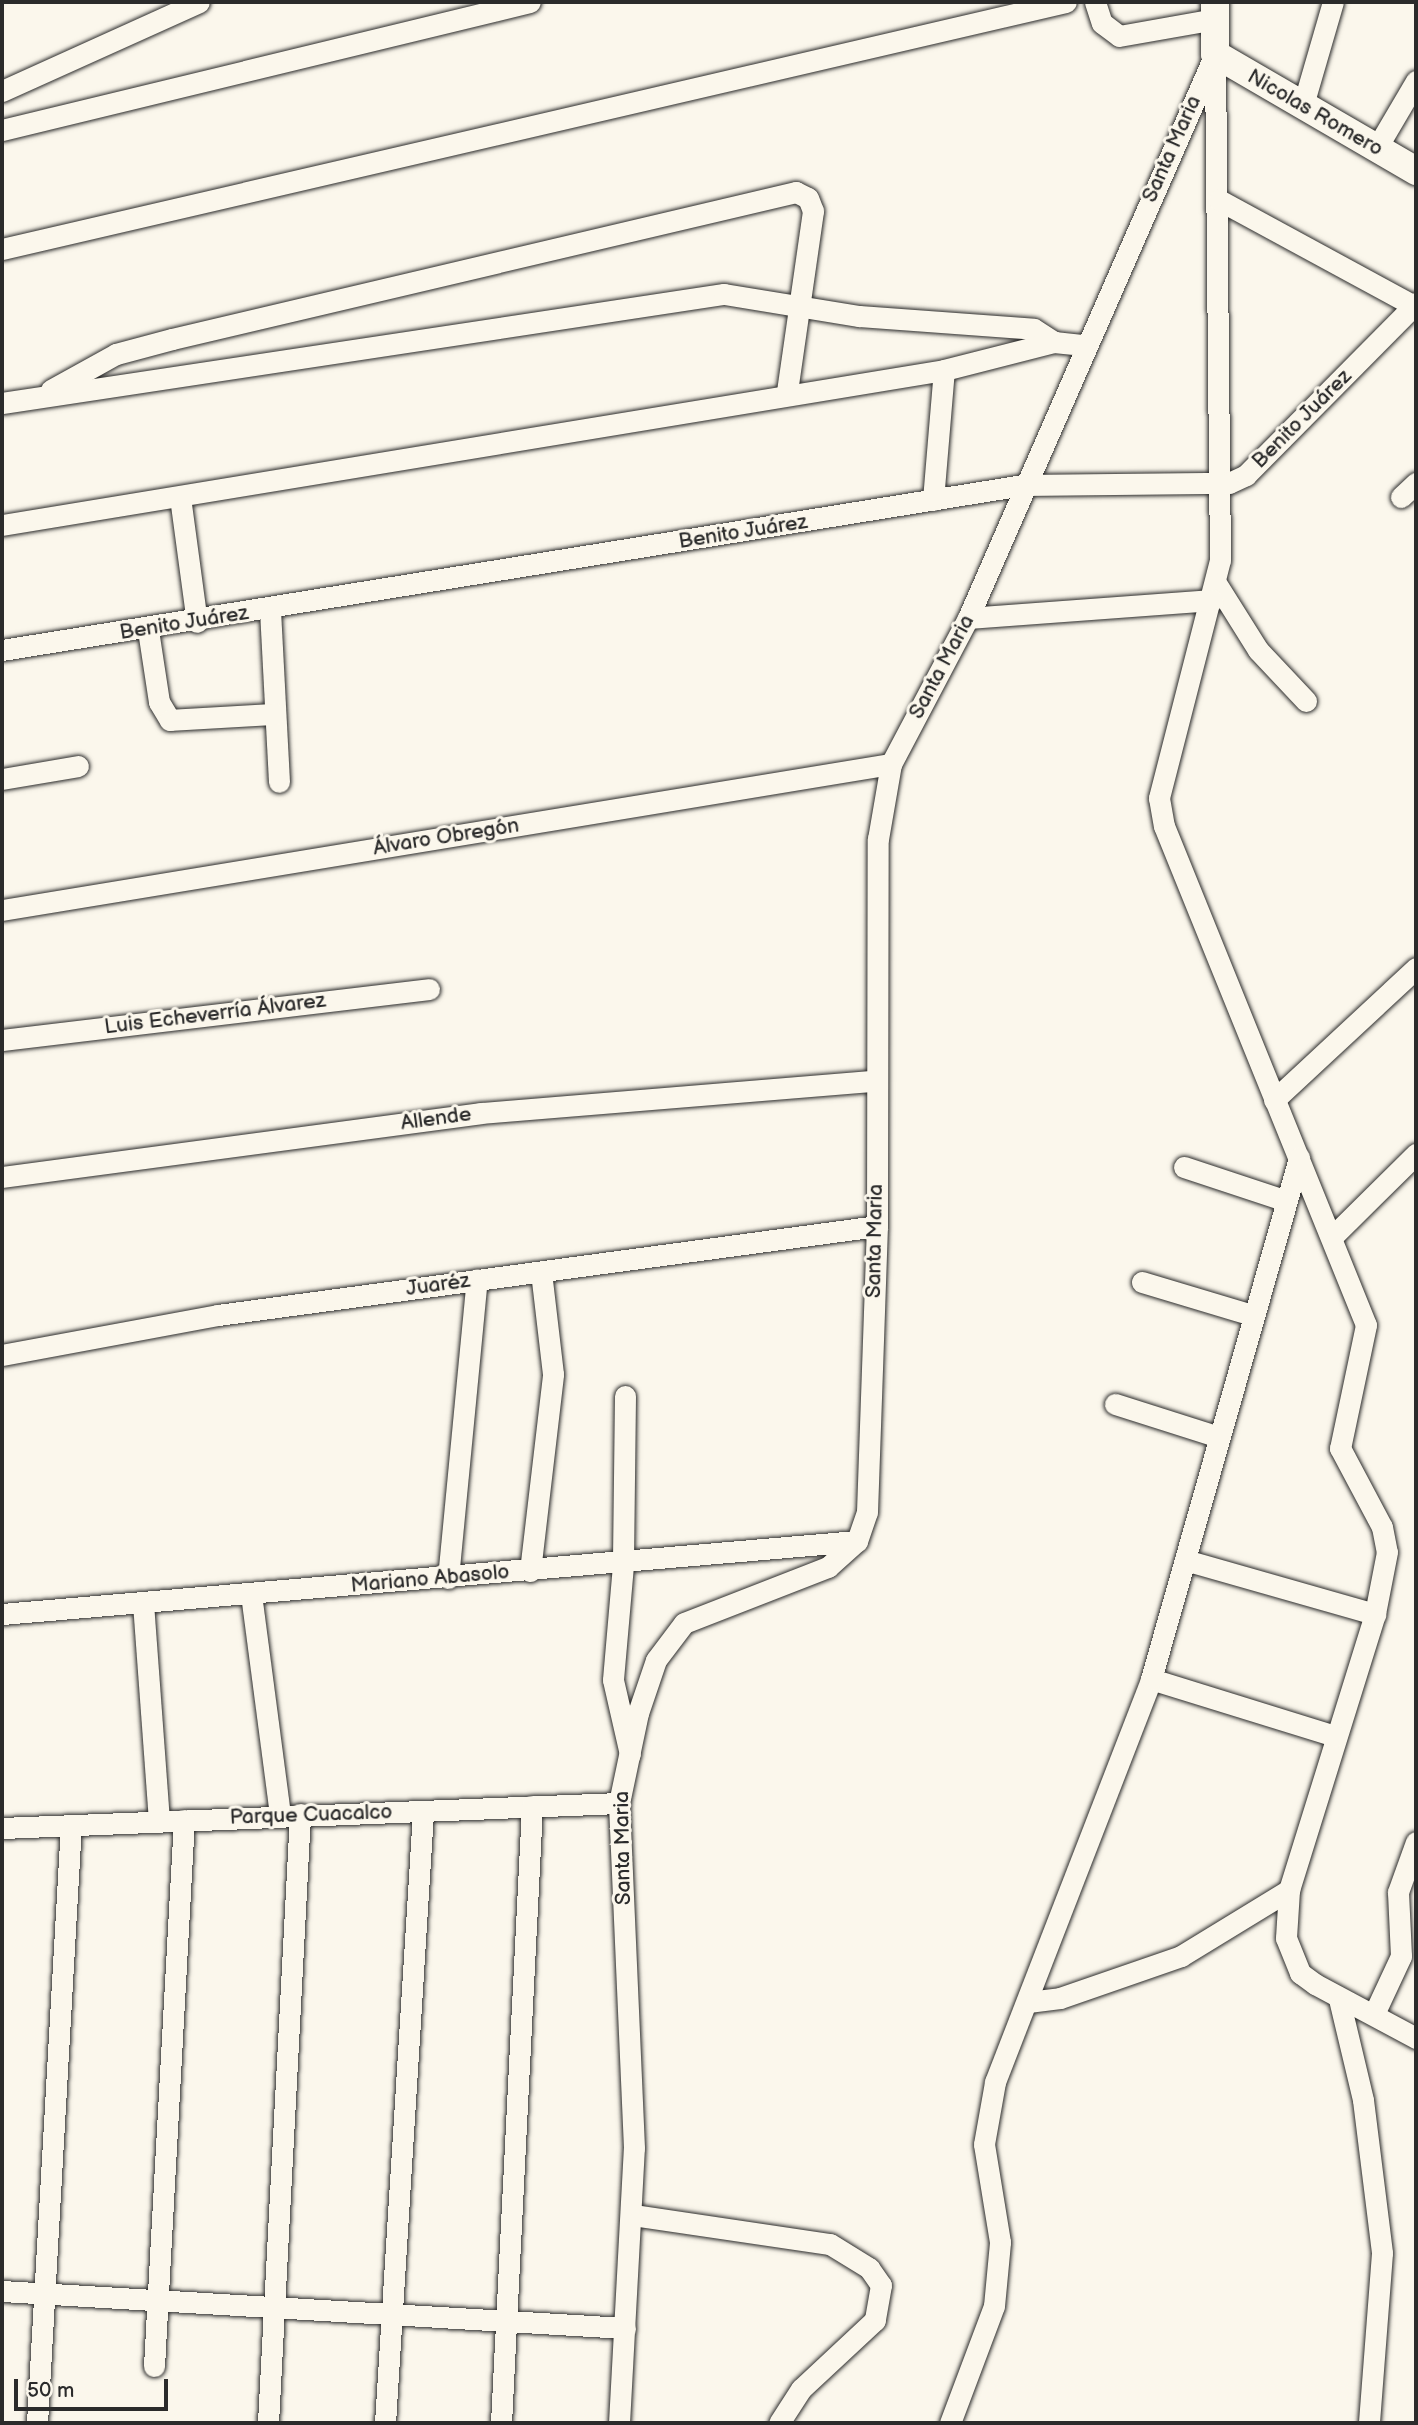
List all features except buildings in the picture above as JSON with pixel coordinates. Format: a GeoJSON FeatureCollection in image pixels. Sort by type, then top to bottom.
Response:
{"type":"FeatureCollection","features":[{"type":"Feature","properties":{"kind":"main road","name":"Santa Maria"},"geometry":{"type":"LineString","coordinates":[[1214,54],[1215,10]]}},
{"type":"Feature","properties":{"kind":"main road","name":"Nicolas Romero"},"geometry":{"type":"LineString","coordinates":[[1214,54],[1416,172]]}},
{"type":"Feature","properties":{"kind":"street"},"geometry":{"type":"LineString","coordinates":[[2,91],[199,2]]}},
{"type":"Feature","properties":{"kind":"street"},"geometry":{"type":"LineString","coordinates":[[2,130],[530,2]]}},
{"type":"Feature","properties":{"kind":"street"},"geometry":{"type":"LineString","coordinates":[[2,249],[1066,2]]}},
{"type":"Feature","properties":{"kind":"street"},"geometry":{"type":"LineString","coordinates":[[1095,2],[1102,23],[1119,36],[1215,10]]}},
{"type":"Feature","properties":{"kind":"street"},"geometry":{"type":"LineString","coordinates":[[1303,105],[1333,2]]}},
{"type":"Feature","properties":{"kind":"street"},"geometry":{"type":"LineString","coordinates":[[1214,54],[1219,200],[1221,485],[1214,592],[1159,799],[1164,825],[1274,1100],[1333,1236],[1366,1325],[1340,1448],[1382,1527],[1387,1552],[1375,1614],[1289,1890],[1290,1956],[1300,1973],[1339,1999],[1374,2014],[1416,2038]]}},
{"type":"Feature","properties":{"kind":"street","name":"Santa Maria"},"geometry":{"type":"LineString","coordinates":[[619,2423],[633,2215],[619,1802],[630,1756],[656,1660],[684,1623],[828,1567],[857,1541],[867,1512],[877,1227],[873,1081],[878,839],[891,764],[968,618],[1084,345],[1214,54]]}},
{"type":"Feature","properties":{"kind":"street"},"geometry":{"type":"LineString","coordinates":[[1376,149],[1416,80]]}},
{"type":"Feature","properties":{"kind":"street"},"geometry":{"type":"LineString","coordinates":[[43,395],[116,354],[788,191],[803,194],[813,211],[797,303],[787,392]]}},
{"type":"Feature","properties":{"kind":"street"},"geometry":{"type":"LineString","coordinates":[[1219,200],[1416,305]]}},
{"type":"Feature","properties":{"kind":"street"},"geometry":{"type":"LineString","coordinates":[[2,403],[620,305],[724,294],[797,303],[859,316],[1034,329],[1054,342]]}},
{"type":"Feature","properties":{"kind":"street","name":"Benito Juárez"},"geometry":{"type":"LineString","coordinates":[[2,650],[148,630],[1023,485],[1221,485],[1246,475],[1416,305]]}},
{"type":"Feature","properties":{"kind":"street"},"geometry":{"type":"LineString","coordinates":[[2,525],[180,497],[787,392],[944,370],[1054,342],[1084,345]]}},
{"type":"Feature","properties":{"kind":"street"},"geometry":{"type":"LineString","coordinates":[[933,500],[944,370]]}},
{"type":"Feature","properties":{"kind":"street"},"geometry":{"type":"LineString","coordinates":[[180,497],[197,622]]}},
{"type":"Feature","properties":{"kind":"street"},"geometry":{"type":"LineString","coordinates":[[968,618],[1214,592]]}},
{"type":"Feature","properties":{"kind":"street"},"geometry":{"type":"LineString","coordinates":[[1214,592],[1258,650],[1306,701]]}},
{"type":"Feature","properties":{"kind":"street"},"geometry":{"type":"LineString","coordinates":[[270,610],[279,782]]}},
{"type":"Feature","properties":{"kind":"street"},"geometry":{"type":"LineString","coordinates":[[148,630],[159,702],[170,720],[275,714]]}},
{"type":"Feature","properties":{"kind":"street","name":"Álvaro Obregón"},"geometry":{"type":"LineString","coordinates":[[2,910],[891,764]]}},
{"type":"Feature","properties":{"kind":"street"},"geometry":{"type":"LineString","coordinates":[[2,779],[78,766]]}},
{"type":"Feature","properties":{"kind":"street"},"geometry":{"type":"LineString","coordinates":[[1274,1100],[1416,968]]}},
{"type":"Feature","properties":{"kind":"street","name":"Luis Echeverría Álvarez"},"geometry":{"type":"LineString","coordinates":[[2,1040],[429,989]]}},
{"type":"Feature","properties":{"kind":"street","name":"Allende"},"geometry":{"type":"LineString","coordinates":[[2,1177],[481,1113],[873,1081]]}},
{"type":"Feature","properties":{"kind":"street"},"geometry":{"type":"LineString","coordinates":[[1333,1236],[1416,1154]]}},
{"type":"Feature","properties":{"kind":"street"},"geometry":{"type":"LineString","coordinates":[[950,2423],[993,2306],[999,2242],[984,2144],[1002,2056],[1028,2002],[1151,1679],[1216,1436],[1284,1200],[1299,1158]]}},
{"type":"Feature","properties":{"kind":"street"},"geometry":{"type":"LineString","coordinates":[[1184,1167],[1284,1200]]}},
{"type":"Feature","properties":{"kind":"street","name":"Juaréz"},"geometry":{"type":"LineString","coordinates":[[2,1356],[218,1315],[877,1227]]}},
{"type":"Feature","properties":{"kind":"street"},"geometry":{"type":"LineString","coordinates":[[530,1571],[553,1374],[541,1272]]}},
{"type":"Feature","properties":{"kind":"street"},"geometry":{"type":"LineString","coordinates":[[449,1578],[477,1279]]}},
{"type":"Feature","properties":{"kind":"street"},"geometry":{"type":"LineString","coordinates":[[1142,1282],[1252,1315]]}},
{"type":"Feature","properties":{"kind":"street"},"geometry":{"type":"LineString","coordinates":[[625,1395],[623,1565],[613,1680],[630,1756]]}},
{"type":"Feature","properties":{"kind":"street"},"geometry":{"type":"LineString","coordinates":[[1115,1404],[1216,1436]]}},
{"type":"Feature","properties":{"kind":"street","name":"Mariano Abasolo"},"geometry":{"type":"LineString","coordinates":[[2,1614],[623,1565],[857,1541]]}},
{"type":"Feature","properties":{"kind":"street"},"geometry":{"type":"LineString","coordinates":[[1185,1560],[1375,1614]]}},
{"type":"Feature","properties":{"kind":"street"},"geometry":{"type":"LineString","coordinates":[[251,1594],[290,1814],[268,2423]]}},
{"type":"Feature","properties":{"kind":"street"},"geometry":{"type":"LineString","coordinates":[[143,1603],[159,1819]]}},
{"type":"Feature","properties":{"kind":"street"},"geometry":{"type":"LineString","coordinates":[[1151,1679],[1335,1736]]}},
{"type":"Feature","properties":{"kind":"street","name":"Parque Cuacalco"},"geometry":{"type":"LineString","coordinates":[[2,1828],[159,1819],[423,1812],[619,1802]]}},
{"type":"Feature","properties":{"kind":"street"},"geometry":{"type":"LineString","coordinates":[[501,2423],[507,2320],[509,2175],[532,1805]]}},
{"type":"Feature","properties":{"kind":"street"},"geometry":{"type":"LineString","coordinates":[[385,2423],[394,2313],[423,1812]]}},
{"type":"Feature","properties":{"kind":"street"},"geometry":{"type":"LineString","coordinates":[[154,2366],[160,2301],[184,1820]]}},
{"type":"Feature","properties":{"kind":"street"},"geometry":{"type":"LineString","coordinates":[[37,2423],[71,1825]]}},
{"type":"Feature","properties":{"kind":"street"},"geometry":{"type":"LineString","coordinates":[[1374,2014],[1401,1956],[1416,1842]]}},
{"type":"Feature","properties":{"kind":"street"},"geometry":{"type":"LineString","coordinates":[[1028,2002],[1060,1998],[1181,1956],[1289,1890]]}},
{"type":"Feature","properties":{"kind":"street"},"geometry":{"type":"LineString","coordinates":[[1339,1999],[1363,2100],[1382,2253],[1369,2423]]}},
{"type":"Feature","properties":{"kind":"street"},"geometry":{"type":"LineString","coordinates":[[633,2215],[830,2244],[869,2268],[881,2285],[874,2320],[802,2389],[779,2423]]}},
{"type":"Feature","properties":{"kind":"street"},"geometry":{"type":"LineString","coordinates":[[2,2291],[160,2301],[274,2303],[625,2328]]}}]}
